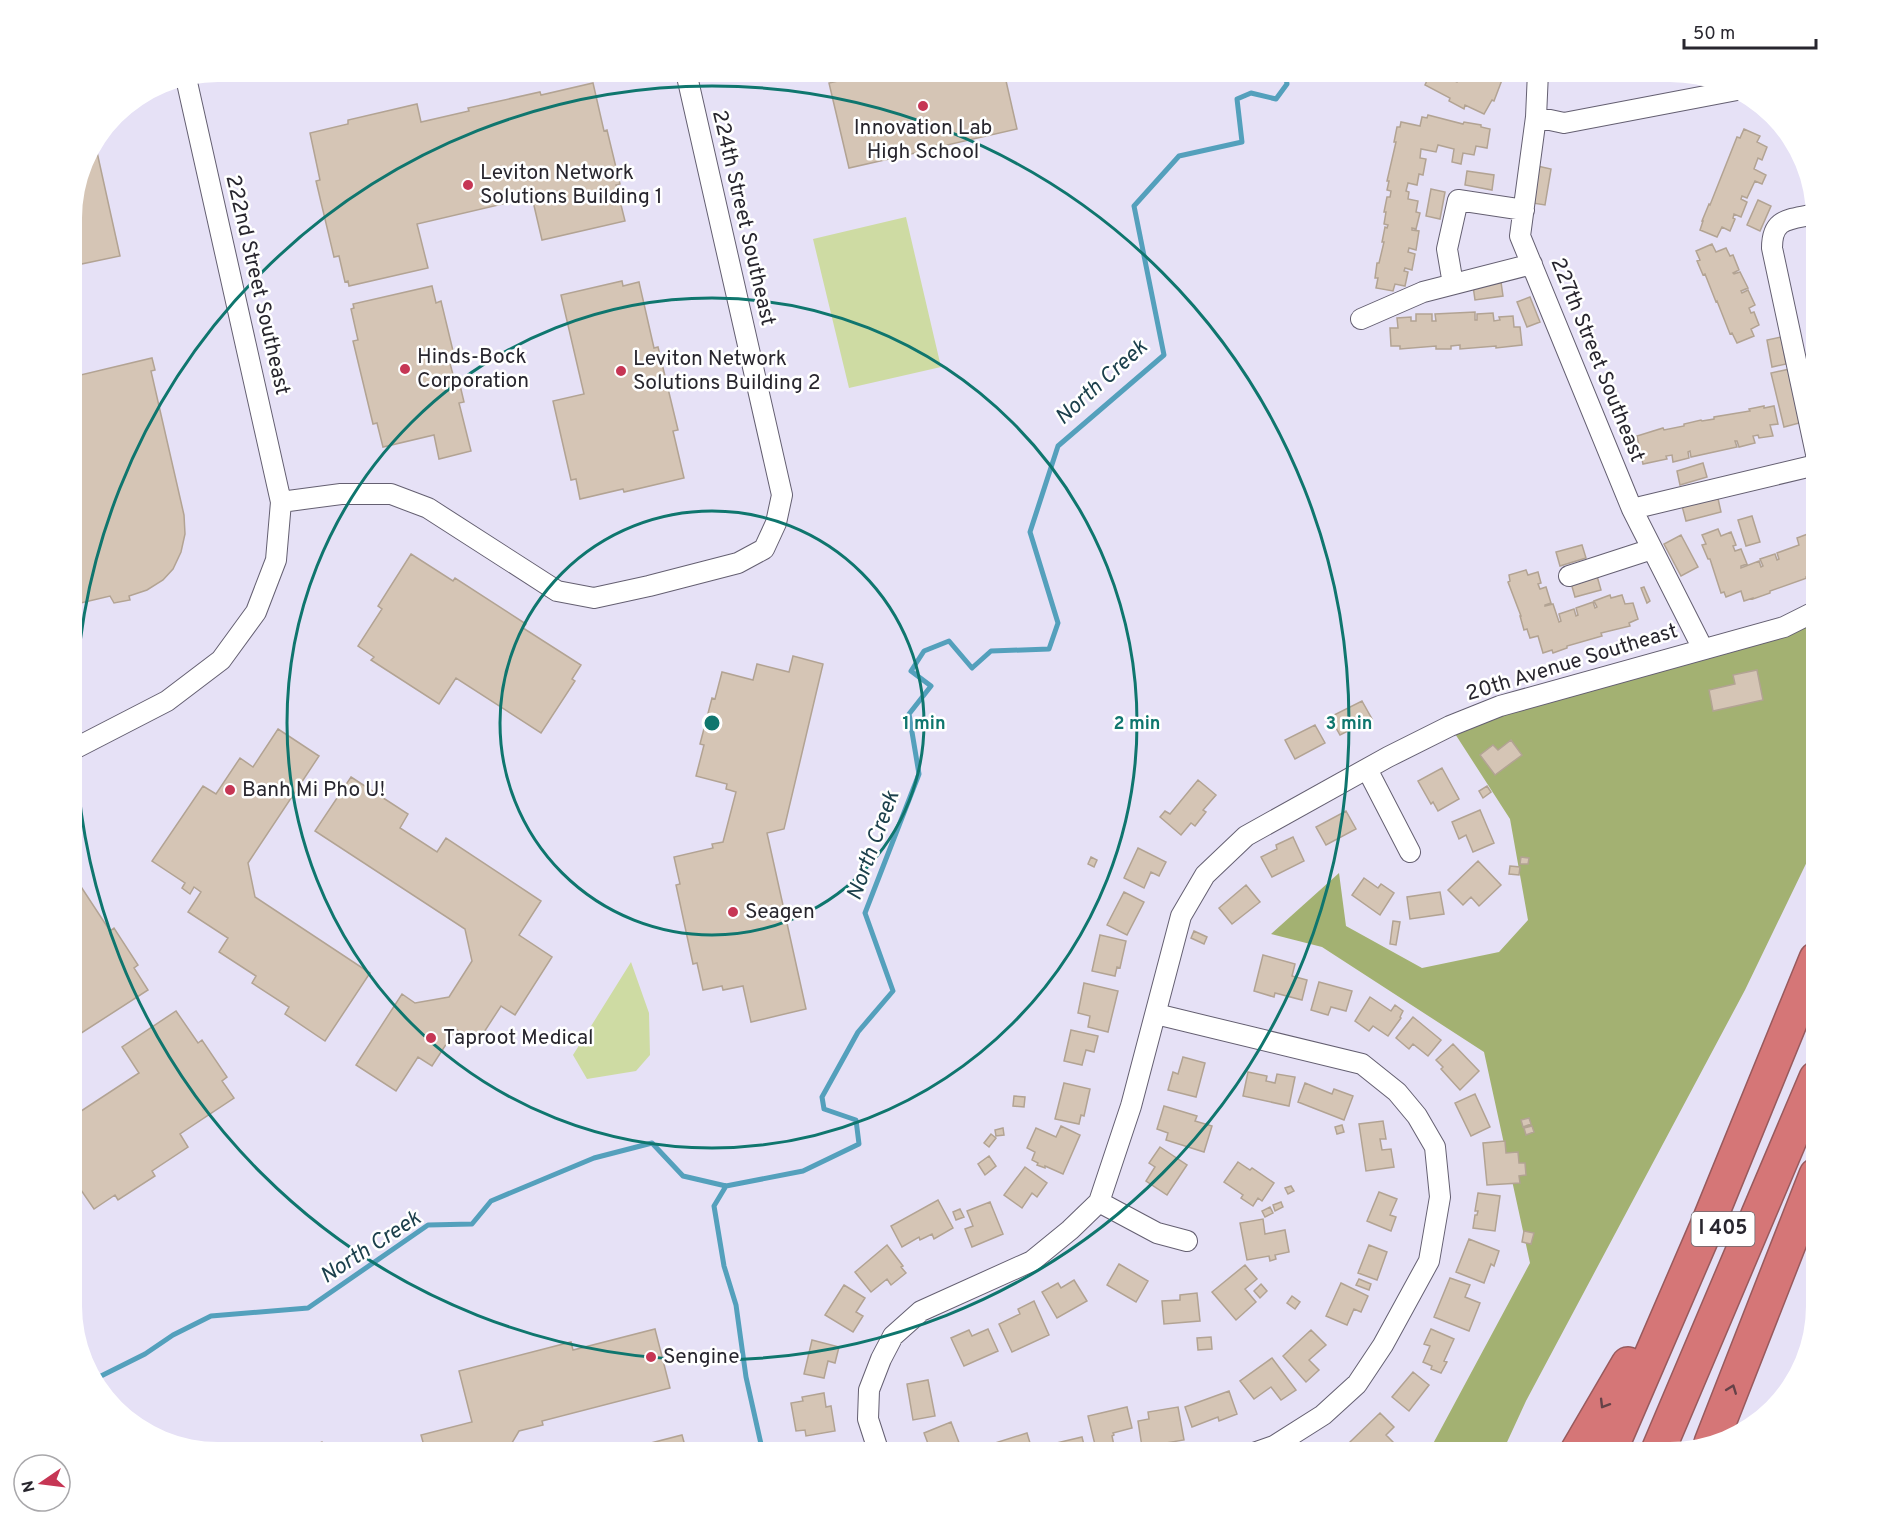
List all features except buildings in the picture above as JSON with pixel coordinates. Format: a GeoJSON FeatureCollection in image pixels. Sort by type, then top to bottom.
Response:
{"type":"FeatureCollection","features":[{"type":"Feature","properties":{"kind":"highway","name":"I 405"},"geometry":{"type":"LineString","coordinates":[[1614,1442],[1707,1226],[1806,983]]}},
{"type":"Feature","properties":{"kind":"highway","name":"I 405"},"geometry":{"type":"LineString","coordinates":[[1630,1442],[1700,1288],[1806,1026]]}},
{"type":"Feature","properties":{"kind":"highway","name":"I 405"},"geometry":{"type":"LineString","coordinates":[[1662,1442],[1806,1102]]}},
{"type":"Feature","properties":{"kind":"highway","name":"I 405"},"geometry":{"type":"LineString","coordinates":[[1679,1441],[1806,1144]]}},
{"type":"Feature","properties":{"kind":"highway"},"geometry":{"type":"LineString","coordinates":[[1714,1435],[1806,1201]]}},
{"type":"Feature","properties":{"kind":"highway"},"geometry":{"type":"LineString","coordinates":[[1583,1442],[1668,1298],[1707,1226]]}},
{"type":"Feature","properties":{"kind":"street","name":"224th Street Southeast"},"geometry":{"type":"LineString","coordinates":[[281,502],[341,494],[391,494],[428,508],[556,591],[594,598],[738,563],[764,549],[776,523],[782,495],[688,83]]}},
{"type":"Feature","properties":{"kind":"street","name":"227th Street Southeast"},"geometry":{"type":"LineString","coordinates":[[1538,83],[1536,117],[1520,236],[1632,509],[1703,649]]}},
{"type":"Feature","properties":{"kind":"street","name":"222nd Street Southeast"},"geometry":{"type":"LineString","coordinates":[[188,86],[281,502]]}},
{"type":"Feature","properties":{"kind":"street"},"geometry":{"type":"LineString","coordinates":[[1536,117],[1564,123],[1722,93]]}},
{"type":"Feature","properties":{"kind":"street"},"geometry":{"type":"LineString","coordinates":[[1453,284],[1447,249],[1458,200],[1524,210]]}},
{"type":"Feature","properties":{"kind":"street"},"geometry":{"type":"LineString","coordinates":[[1806,216],[1778,225],[1772,234],[1772,248],[1806,407]]}},
{"type":"Feature","properties":{"kind":"street"},"geometry":{"type":"LineString","coordinates":[[1361,319],[1423,292],[1532,264]]}},
{"type":"Feature","properties":{"kind":"street"},"geometry":{"type":"LineString","coordinates":[[1632,509],[1806,467]]}},
{"type":"Feature","properties":{"kind":"street"},"geometry":{"type":"LineString","coordinates":[[83,744],[166,701],[220,660],[256,612],[276,560],[281,502]]}},
{"type":"Feature","properties":{"kind":"street"},"geometry":{"type":"LineString","coordinates":[[1569,576],[1652,549]]}},
{"type":"Feature","properties":{"kind":"street","name":"20th Avenue Southeast"},"geometry":{"type":"LineString","coordinates":[[1099,1202],[1131,1106],[1181,916],[1205,875],[1246,836],[1450,726],[1500,706],[1784,627],[1806,616]]}},
{"type":"Feature","properties":{"kind":"street"},"geometry":{"type":"LineString","coordinates":[[1368,770],[1410,852]]}},
{"type":"Feature","properties":{"kind":"street"},"geometry":{"type":"LineString","coordinates":[[1156,1014],[1362,1064],[1397,1092],[1417,1116],[1435,1147],[1440,1197],[1429,1261],[1383,1345],[1357,1384],[1323,1415],[1280,1442]]}},
{"type":"Feature","properties":{"kind":"street"},"geometry":{"type":"LineString","coordinates":[[875,1442],[868,1419],[869,1390],[893,1336],[921,1311],[1032,1261],[1070,1230],[1099,1202],[1157,1233],[1186,1241]]}},
{"type":"Feature","properties":{"kind":"green space"},"geometry":{"type":"Polygon","coordinates":[[[906,217],[941,367],[849,388],[813,239],[906,217]]]}},
{"type":"Feature","properties":{"kind":"green space"},"geometry":{"type":"Polygon","coordinates":[[[1806,614],[1806,864],[1745,990],[1526,1401],[1507,1442],[1434,1442],[1530,1263],[1484,1052],[1322,947],[1271,934],[1339,873],[1346,926],[1422,968],[1499,952],[1528,920],[1510,819],[1450,726],[1806,614]]]}},
{"type":"Feature","properties":{"kind":"green space"},"geometry":{"type":"Polygon","coordinates":[[[631,962],[649,1013],[650,1055],[636,1071],[587,1079],[573,1055],[631,962]]]}},
{"type":"Feature","properties":{"kind":"waterway","name":"North Creek"},"geometry":{"type":"LineString","coordinates":[[102,1376],[211,1316],[308,1308],[428,1225],[472,1224],[491,1201],[594,1158],[652,1143],[683,1176],[726,1186],[803,1171],[859,1144],[856,1120],[824,1109],[822,1097],[858,1032],[893,991],[865,913],[919,774],[909,714],[931,686],[911,671],[924,651],[949,641],[972,668],[991,651],[1049,649],[1058,623],[1030,532],[1058,446],[1164,355],[1134,206],[1179,156],[1242,142],[1237,99],[1251,93],[1276,99],[1287,83]]}},
{"type":"Feature","properties":{"kind":"waterway"},"geometry":{"type":"LineString","coordinates":[[726,1186],[714,1206],[724,1266],[736,1305],[746,1377],[761,1442]]}},
{"type":"Feature","properties":{"kind":"place","name":"Innovation Lab High School"},"geometry":{"type":"Point","coordinates":[923,106]}},
{"type":"Feature","properties":{"kind":"place","name":"Leviton Network Solutions Building 1"},"geometry":{"type":"Point","coordinates":[468,185]}},
{"type":"Feature","properties":{"kind":"place","name":"Hinds-Bock Corporation"},"geometry":{"type":"Point","coordinates":[405,369]}},
{"type":"Feature","properties":{"kind":"place","name":"Leviton Network Solutions Building 2"},"geometry":{"type":"Point","coordinates":[621,371]}},
{"type":"Feature","properties":{"kind":"place","name":"Banh Mi Pho U!"},"geometry":{"type":"Point","coordinates":[230,790]}},
{"type":"Feature","properties":{"kind":"place","name":"Seagen"},"geometry":{"type":"Point","coordinates":[733,912]}},
{"type":"Feature","properties":{"kind":"place","name":"Taproot Medical"},"geometry":{"type":"Point","coordinates":[431,1038]}},
{"type":"Feature","properties":{"kind":"place","name":"Sengine"},"geometry":{"type":"Point","coordinates":[651,1357]}}]}
